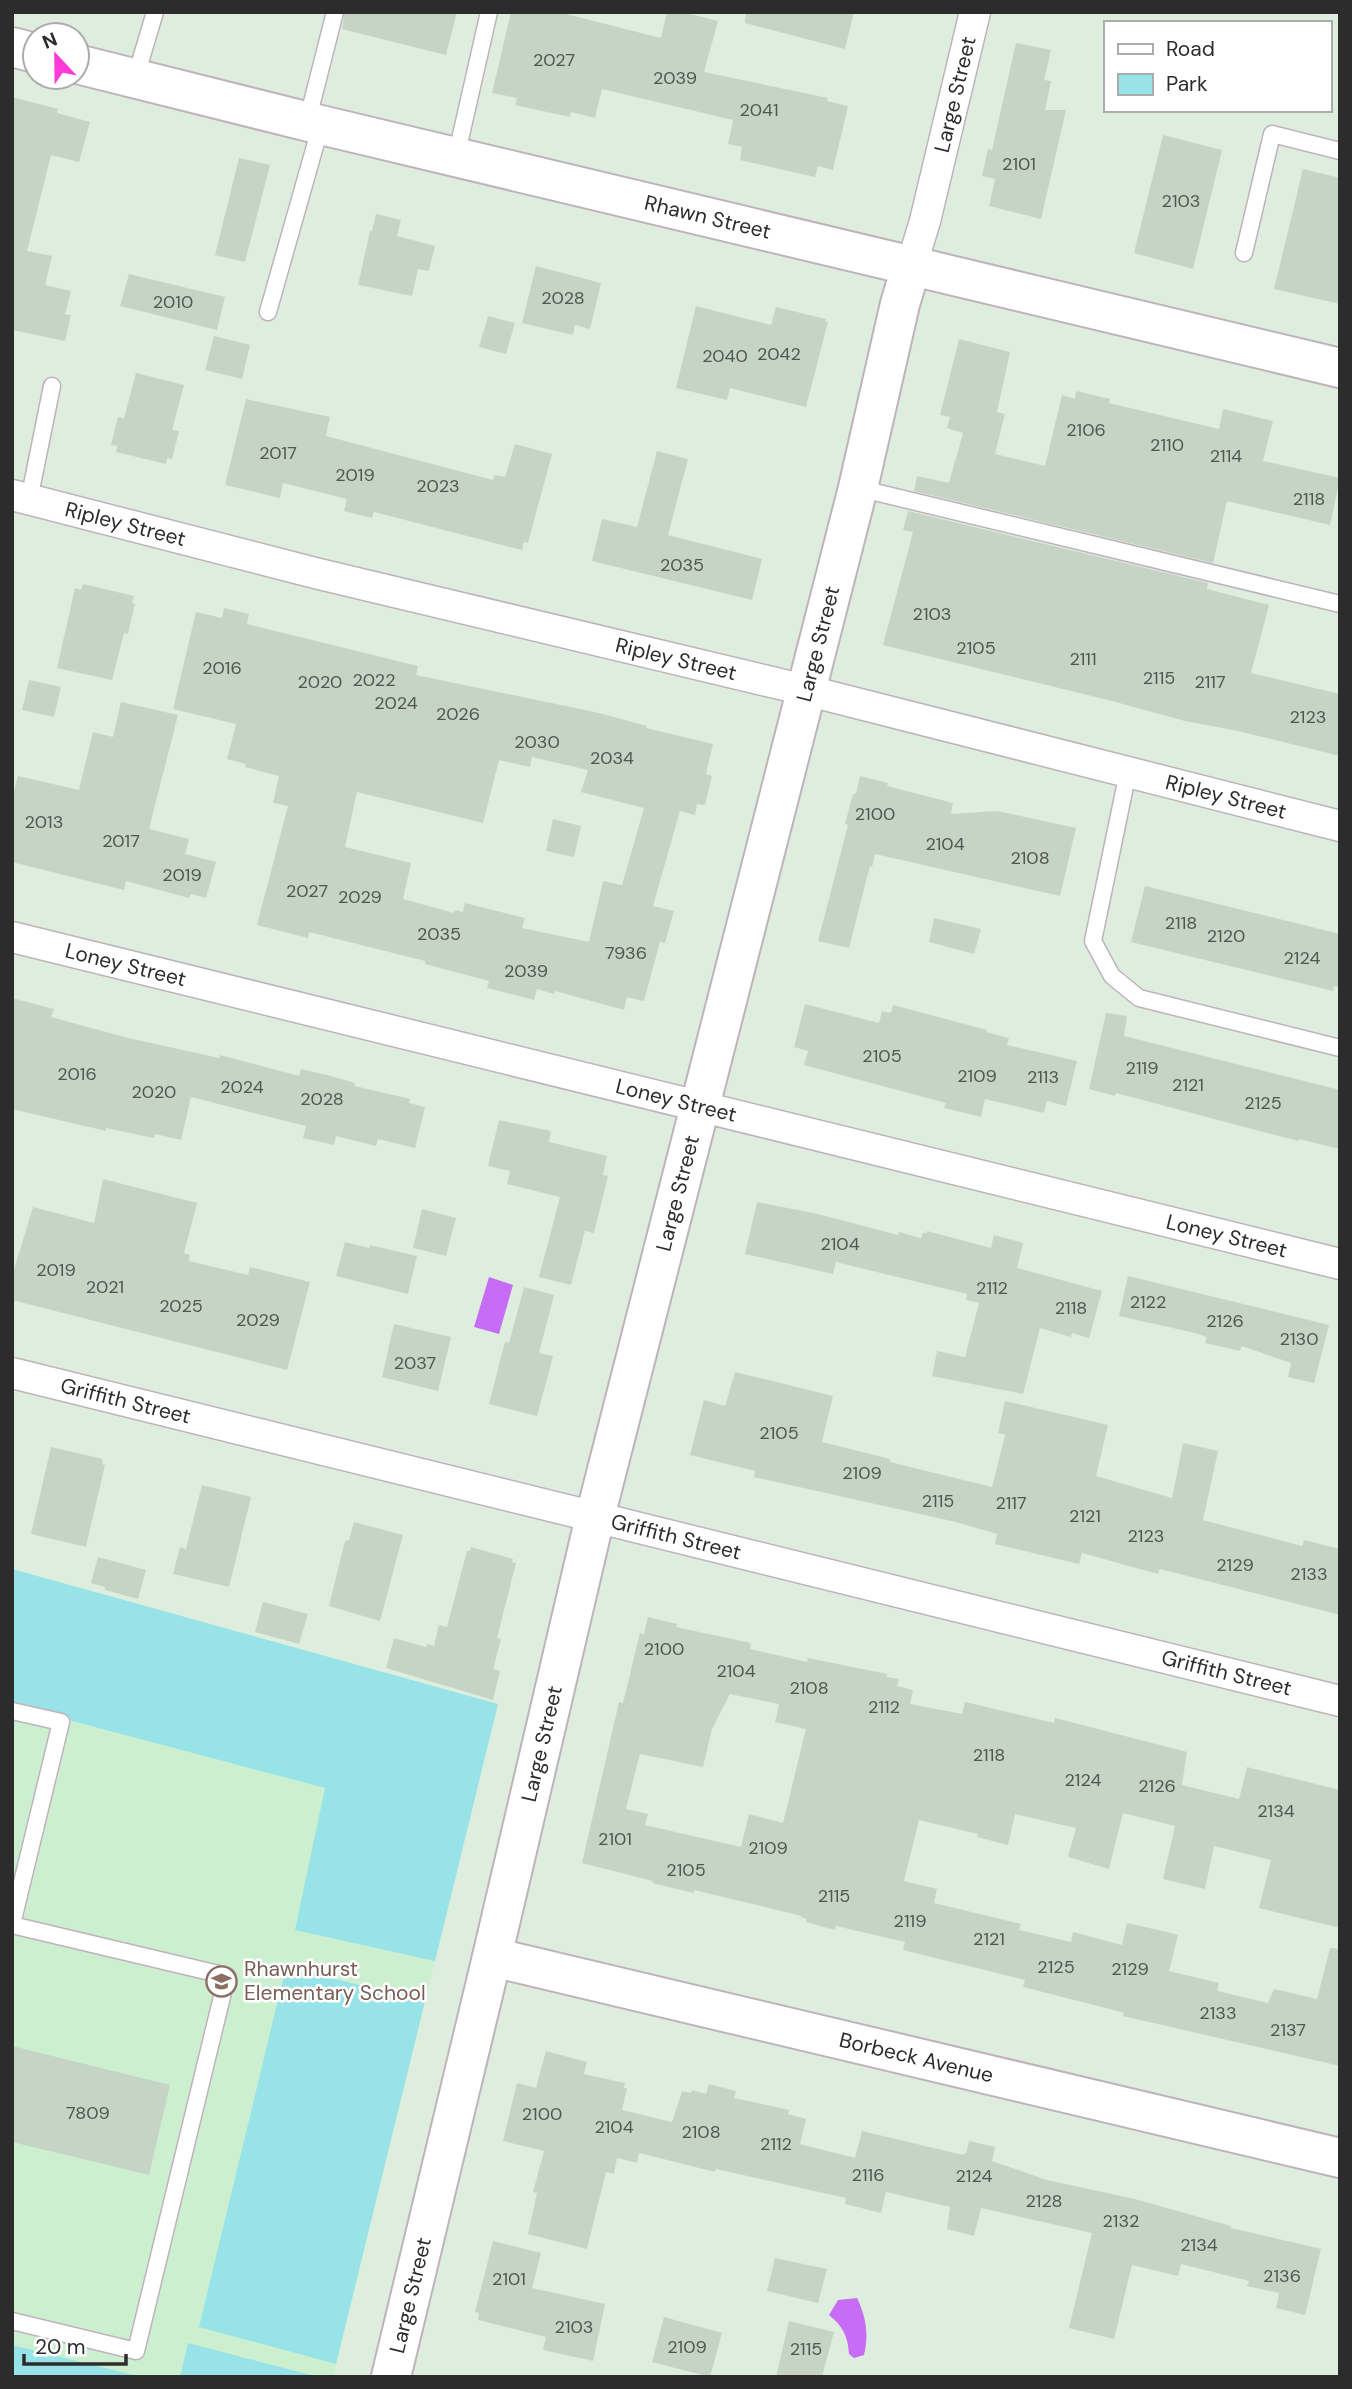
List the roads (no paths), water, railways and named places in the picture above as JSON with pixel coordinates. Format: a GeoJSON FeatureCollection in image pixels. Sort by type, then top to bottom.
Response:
{"type":"FeatureCollection","features":[{"type":"Feature","properties":{"kind":"street","name":"Large Street"},"geometry":{"type":"LineString","coordinates":[[390,2377],[595,1517],[698,1105],[858,488],[901,304],[925,221],[975,12]]}},
{"type":"Feature","properties":{"kind":"street","name":"Rhawn Street"},"geometry":{"type":"LineString","coordinates":[[91,68],[1340,368]]}},
{"type":"Feature","properties":{"kind":"street","name":"Ripley Street"},"geometry":{"type":"LineString","coordinates":[[21,498],[315,573],[805,690],[1340,826]]}},
{"type":"Feature","properties":{"kind":"street","name":"Loney Street"},"geometry":{"type":"LineString","coordinates":[[12,937],[1340,1264]]}},
{"type":"Feature","properties":{"kind":"street","name":"Griffith Street"},"geometry":{"type":"LineString","coordinates":[[12,1373],[1340,1701]]}},
{"type":"Feature","properties":{"kind":"street","name":"Borbeck Avenue"},"geometry":{"type":"LineString","coordinates":[[492,1957],[1340,2158]]}},
{"type":"Feature","properties":{"kind":"lane"},"geometry":{"type":"LineString","coordinates":[[135,79],[155,12]]}},
{"type":"Feature","properties":{"kind":"lane"},"geometry":{"type":"LineString","coordinates":[[268,312],[314,123],[335,12]]}},
{"type":"Feature","properties":{"kind":"lane"},"geometry":{"type":"LineString","coordinates":[[456,157],[489,12]]}},
{"type":"Feature","properties":{"kind":"lane"},"geometry":{"type":"LineString","coordinates":[[1244,253],[1272,134],[1340,151]]}},
{"type":"Feature","properties":{"kind":"lane"},"geometry":{"type":"LineString","coordinates":[[21,498],[52,386]]}},
{"type":"Feature","properties":{"kind":"lane"},"geometry":{"type":"LineString","coordinates":[[858,488],[1340,604]]}},
{"type":"Feature","properties":{"kind":"lane"},"geometry":{"type":"LineString","coordinates":[[1128,772],[1093,941],[1112,976],[1139,998],[1340,1048]]}},
{"type":"Feature","properties":{"kind":"lane"},"geometry":{"type":"LineString","coordinates":[[12,1711],[61,1722],[12,1925],[227,1976],[136,2351],[12,2322]]}},
{"type":"Feature","properties":{"kind":"place","name":"Rhawnhurst Elementary School"},"geometry":{"type":"Point","coordinates":[221,1981]}}]}
